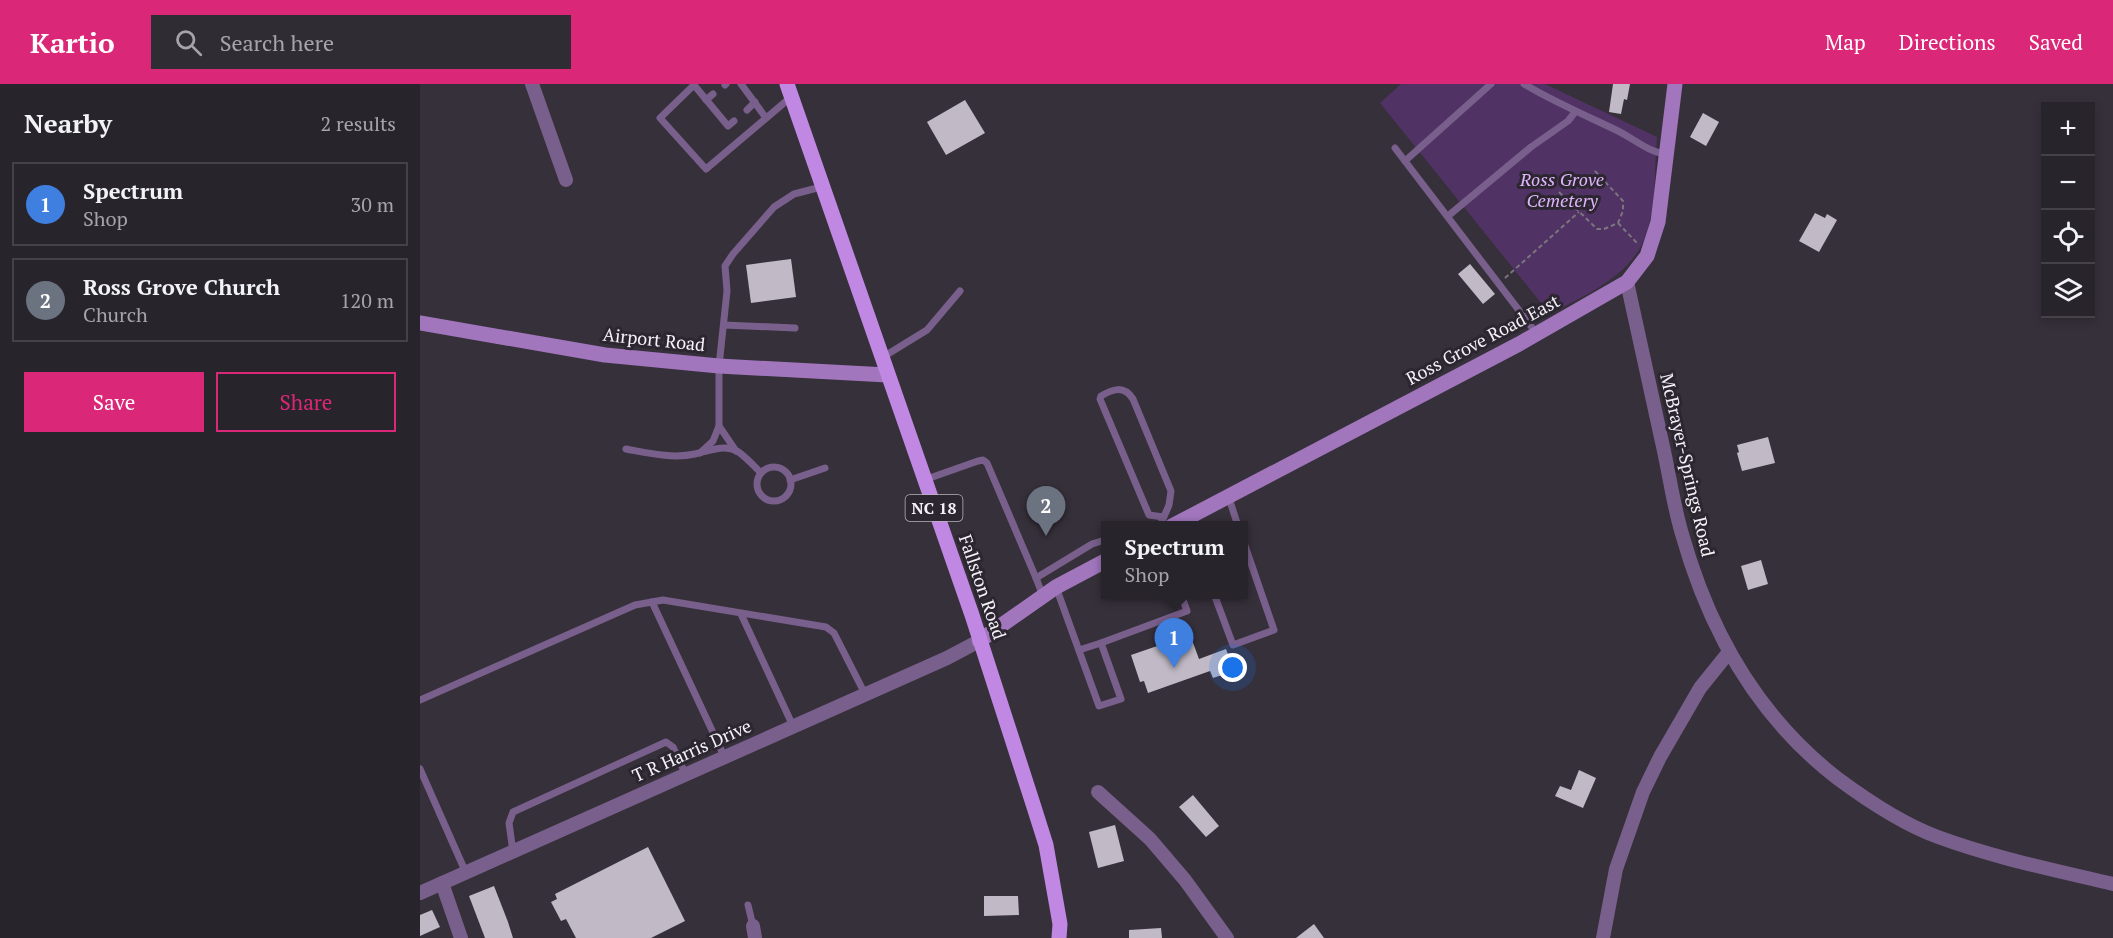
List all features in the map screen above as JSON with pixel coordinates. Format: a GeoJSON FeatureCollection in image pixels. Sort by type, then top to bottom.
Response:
{"type":"FeatureCollection","features":[{"type":"Feature","properties":{"kind":"main road","name":"Fallston Road"},"geometry":{"type":"LineString","coordinates":[[789,91],[979,641],[1046,845],[1060,924],[1059,938]]}},
{"type":"Feature","properties":{"kind":"street"},"geometry":{"type":"LineString","coordinates":[[532,84],[566,180]]}},
{"type":"Feature","properties":{"kind":"street","name":"Ross Grove Road East"},"geometry":{"type":"LineString","coordinates":[[1167,521],[1228,495],[1537,334],[1627,282],[1647,256],[1658,222],[1675,84]]}},
{"type":"Feature","properties":{"kind":"street","name":"McBrayer-Springs Road"},"geometry":{"type":"LineString","coordinates":[[1627,282],[1682,533],[1702,596],[1739,671],[1776,720],[1811,758],[1858,794],[1900,819],[1938,837],[2031,865],[2113,884]]}},
{"type":"Feature","properties":{"kind":"street","name":"Airport Road"},"geometry":{"type":"LineString","coordinates":[[420,323],[605,355],[719,366],[887,375]]}},
{"type":"Feature","properties":{"kind":"street"},"geometry":{"type":"LineString","coordinates":[[979,641],[1056,587],[1101,563]]}},
{"type":"Feature","properties":{"kind":"street","name":"T R Harris Drive"},"geometry":{"type":"LineString","coordinates":[[420,893],[979,641]]}},
{"type":"Feature","properties":{"kind":"street"},"geometry":{"type":"LineString","coordinates":[[1603,938],[1616,869],[1643,792],[1700,687],[1729,652]]}},
{"type":"Feature","properties":{"kind":"street"},"geometry":{"type":"LineString","coordinates":[[1098,792],[1150,839],[1185,880],[1227,938]]}},
{"type":"Feature","properties":{"kind":"street"},"geometry":{"type":"LineString","coordinates":[[442,883],[461,938]]}},
{"type":"Feature","properties":{"kind":"lane"},"geometry":{"type":"LineString","coordinates":[[1406,161],[1491,84]]}},
{"type":"Feature","properties":{"kind":"lane"},"geometry":{"type":"LineString","coordinates":[[1524,84],[1575,112],[1616,130],[1656,153],[1667,154]]}},
{"type":"Feature","properties":{"kind":"lane"},"geometry":{"type":"LineString","coordinates":[[734,121],[728,126],[695,85],[660,118],[706,168],[766,118],[789,91]]}},
{"type":"Feature","properties":{"kind":"lane"},"geometry":{"type":"LineString","coordinates":[[736,94],[742,86],[766,118]]}},
{"type":"Feature","properties":{"kind":"lane"},"geometry":{"type":"LineString","coordinates":[[706,100],[713,94]]}},
{"type":"Feature","properties":{"kind":"lane"},"geometry":{"type":"LineString","coordinates":[[747,110],[755,102]]}},
{"type":"Feature","properties":{"kind":"lane"},"geometry":{"type":"LineString","coordinates":[[715,111],[722,106]]}},
{"type":"Feature","properties":{"kind":"lane"},"geometry":{"type":"LineString","coordinates":[[1448,216],[1531,147],[1568,121],[1575,112]]}},
{"type":"Feature","properties":{"kind":"lane"},"geometry":{"type":"LineString","coordinates":[[1395,148],[1537,334]]}},
{"type":"Feature","properties":{"kind":"lane"},"geometry":{"type":"LineString","coordinates":[[700,453],[713,441],[719,426],[719,366],[727,291],[725,266],[774,207],[794,194],[821,187]]}},
{"type":"Feature","properties":{"kind":"lane"},"geometry":{"type":"LineString","coordinates":[[881,359],[927,330],[960,291]]}},
{"type":"Feature","properties":{"kind":"lane"},"geometry":{"type":"LineString","coordinates":[[724,325],[795,327]]}},
{"type":"Feature","properties":{"kind":"lane"},"geometry":{"type":"LineString","coordinates":[[1121,388],[1129,393],[1154,446],[1171,491],[1167,521],[1149,515],[1100,399],[1111,390],[1121,388]]}},
{"type":"Feature","properties":{"kind":"lane"},"geometry":{"type":"LineString","coordinates":[[719,426],[736,451],[761,473]]}},
{"type":"Feature","properties":{"kind":"lane"},"geometry":{"type":"LineString","coordinates":[[626,449],[674,456],[721,448],[736,451]]}},
{"type":"Feature","properties":{"kind":"lane"},"geometry":{"type":"LineString","coordinates":[[924,480],[978,461],[983,460],[987,463],[1043,596]]}},
{"type":"Feature","properties":{"kind":"lane"},"geometry":{"type":"LineString","coordinates":[[776,467],[787,473],[790,480],[786,496],[779,501],[767,500],[760,495],[757,489],[761,473],[776,467]]}},
{"type":"Feature","properties":{"kind":"lane"},"geometry":{"type":"LineString","coordinates":[[790,480],[825,468]]}},
{"type":"Feature","properties":{"kind":"lane"},"geometry":{"type":"LineString","coordinates":[[1228,495],[1237,521]]}},
{"type":"Feature","properties":{"kind":"lane"},"geometry":{"type":"LineString","coordinates":[[1036,578],[1092,544],[1101,541]]}},
{"type":"Feature","properties":{"kind":"lane"},"geometry":{"type":"LineString","coordinates":[[1216,599],[1233,645],[1274,630],[1248,555]]}},
{"type":"Feature","properties":{"kind":"lane"},"geometry":{"type":"LineString","coordinates":[[1056,587],[1100,706],[1121,699],[1101,643]]}},
{"type":"Feature","properties":{"kind":"lane"},"geometry":{"type":"LineString","coordinates":[[1079,650],[1187,612],[1183,599]]}},
{"type":"Feature","properties":{"kind":"lane"},"geometry":{"type":"LineString","coordinates":[[420,700],[635,605],[663,600],[826,627],[834,633],[865,694]]}},
{"type":"Feature","properties":{"kind":"lane"},"geometry":{"type":"LineString","coordinates":[[652,602],[724,756]]}},
{"type":"Feature","properties":{"kind":"lane"},"geometry":{"type":"LineString","coordinates":[[741,614],[793,726]]}},
{"type":"Feature","properties":{"kind":"lane"},"geometry":{"type":"LineString","coordinates":[[513,852],[509,823],[513,812],[606,768],[666,742],[673,747],[685,773]]}},
{"type":"Feature","properties":{"kind":"lane"},"geometry":{"type":"LineString","coordinates":[[420,769],[466,873]]}},
{"type":"Feature","properties":{"kind":"lane"},"geometry":{"type":"LineString","coordinates":[[748,905],[754,932]]}},
{"type":"Feature","properties":{"kind":"path"},"geometry":{"type":"LineString","coordinates":[[1559,192],[1597,229],[1604,229],[1618,223],[1623,211],[1623,201],[1594,170]]}},
{"type":"Feature","properties":{"kind":"path"},"geometry":{"type":"LineString","coordinates":[[1515,271],[1580,212]]}},
{"type":"Feature","properties":{"kind":"path"},"geometry":{"type":"LineString","coordinates":[[1618,223],[1640,247]]}},
{"type":"Feature","properties":{"kind":"green space","name":"Ross Grove Cemetery"},"geometry":{"type":"Polygon","coordinates":[[[1401,84],[1545,84],[1657,137],[1650,221],[1641,246],[1633,258],[1612,278],[1550,314],[1380,103],[1401,84]]]}},
{"type":"Feature","properties":{"kind":"building"},"geometry":{"type":"Polygon","coordinates":[[[1613,84],[1630,84],[1621,114],[1609,112],[1613,84]]]}},
{"type":"Feature","properties":{"kind":"building"},"geometry":{"type":"Polygon","coordinates":[[[965,100],[985,133],[946,155],[927,122],[965,100]]]}},
{"type":"Feature","properties":{"kind":"building"},"geometry":{"type":"Polygon","coordinates":[[[1703,113],[1719,122],[1706,146],[1690,137],[1703,113]]]}},
{"type":"Feature","properties":{"kind":"building"},"geometry":{"type":"Polygon","coordinates":[[[1815,213],[1825,218],[1827,214],[1837,220],[1819,252],[1799,241],[1815,213]]]}},
{"type":"Feature","properties":{"kind":"building"},"geometry":{"type":"Polygon","coordinates":[[[791,259],[796,297],[751,303],[746,265],[791,259]]]}},
{"type":"Feature","properties":{"kind":"building"},"geometry":{"type":"Polygon","coordinates":[[[1470,264],[1495,294],[1483,304],[1458,274],[1470,264]]]}},
{"type":"Feature","properties":{"kind":"building"},"geometry":{"type":"Polygon","coordinates":[[[1768,437],[1775,463],[1742,471],[1737,445],[1768,437]]]}},
{"type":"Feature","properties":{"kind":"building"},"geometry":{"type":"Polygon","coordinates":[[[1761,560],[1768,584],[1748,590],[1741,566],[1761,560]]]}},
{"type":"Feature","properties":{"kind":"building"},"geometry":{"type":"Polygon","coordinates":[[[1192,640],[1199,659],[1226,649],[1234,671],[1213,678],[1210,671],[1148,693],[1144,681],[1140,682],[1131,655],[1163,644],[1164,647],[1178,641],[1179,644],[1192,640]]]}},
{"type":"Feature","properties":{"kind":"building"},"geometry":{"type":"Polygon","coordinates":[[[1579,770],[1596,778],[1583,808],[1555,796],[1560,786],[1571,790],[1579,770]]]}},
{"type":"Feature","properties":{"kind":"building"},"geometry":{"type":"Polygon","coordinates":[[[1193,795],[1219,826],[1206,837],[1179,807],[1193,795]]]}},
{"type":"Feature","properties":{"kind":"building"},"geometry":{"type":"Polygon","coordinates":[[[1115,825],[1124,861],[1098,868],[1089,832],[1115,825]]]}},
{"type":"Feature","properties":{"kind":"building"},"geometry":{"type":"Polygon","coordinates":[[[648,847],[685,921],[651,938],[576,938],[566,919],[561,921],[551,902],[557,899],[555,894],[648,847]]]}},
{"type":"Feature","properties":{"kind":"building"},"geometry":{"type":"Polygon","coordinates":[[[494,886],[513,938],[485,938],[469,896],[494,886]]]}},
{"type":"Feature","properties":{"kind":"building"},"geometry":{"type":"Polygon","coordinates":[[[984,896],[1018,896],[1019,915],[984,916],[984,896]]]}},
{"type":"Feature","properties":{"kind":"building"},"geometry":{"type":"Polygon","coordinates":[[[432,910],[440,927],[420,936],[420,915],[432,910]]]}},
{"type":"Feature","properties":{"kind":"building"},"geometry":{"type":"Polygon","coordinates":[[[1314,924],[1324,938],[1296,938],[1314,924]]]}},
{"type":"Feature","properties":{"kind":"building"},"geometry":{"type":"Polygon","coordinates":[[[1161,928],[1162,938],[1129,938],[1129,930],[1161,928]]]}},
{"type":"Feature","properties":{"kind":"place","name":"Ross Grove Church"},"geometry":{"type":"Point","coordinates":[1046,536]}},
{"type":"Feature","properties":{"kind":"place","name":"Spectrum"},"geometry":{"type":"Point","coordinates":[1174,668]}}]}
